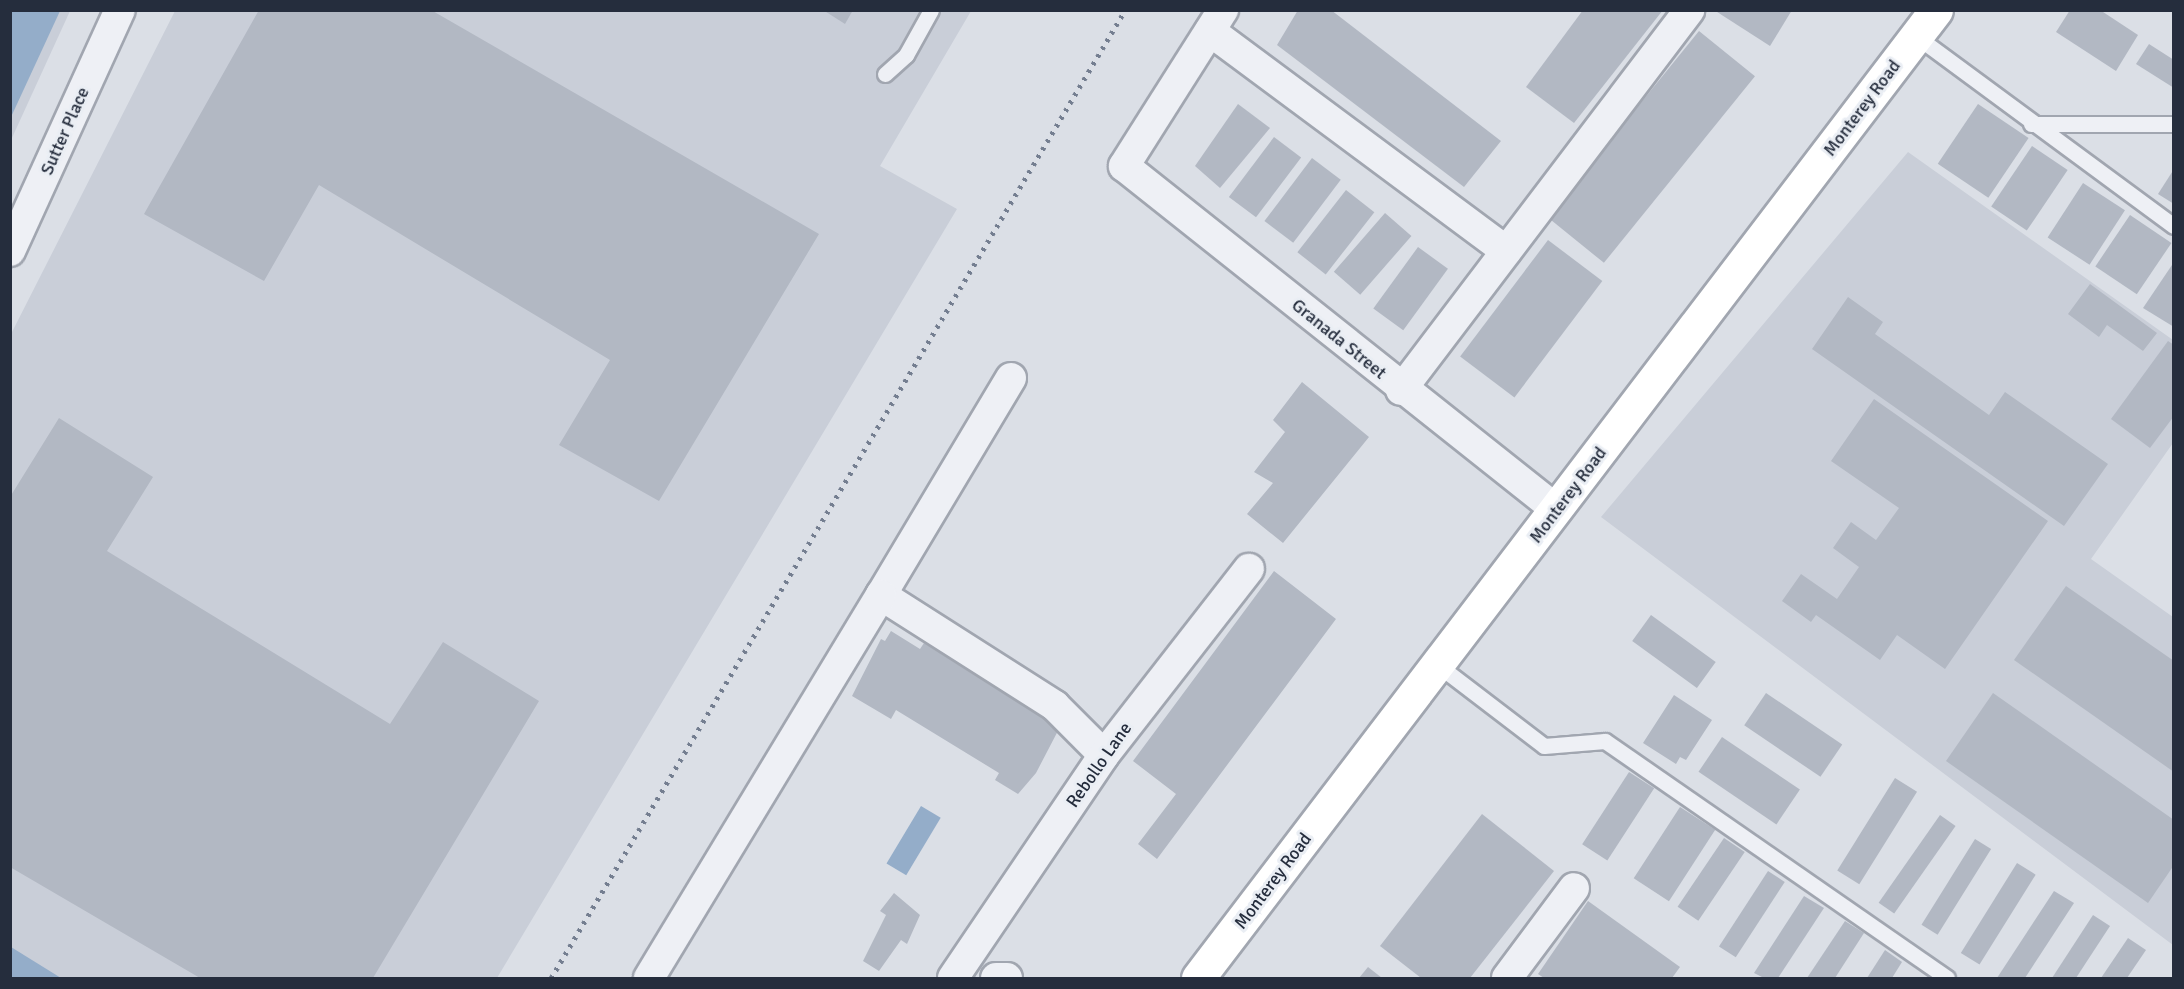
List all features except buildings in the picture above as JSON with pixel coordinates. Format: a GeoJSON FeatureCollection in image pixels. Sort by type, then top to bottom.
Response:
{"type":"FeatureCollection","features":[{"type":"Feature","properties":{"kind":"main road","name":"Monterey Road"},"geometry":{"type":"LineString","coordinates":[[1198,978],[1936,10]]}},
{"type":"Feature","properties":{"kind":"street","name":"Sutter Place"},"geometry":{"type":"LineString","coordinates":[[10,251],[120,10]]}},
{"type":"Feature","properties":{"kind":"street"},"geometry":{"type":"LineString","coordinates":[[1401,390],[1689,10]]}},
{"type":"Feature","properties":{"kind":"street"},"geometry":{"type":"LineString","coordinates":[[1217,21],[1506,251]]}},
{"type":"Feature","properties":{"kind":"street","name":"Granada Street"},"geometry":{"type":"LineString","coordinates":[[1217,21],[1124,166],[1401,390],[1557,510]]}},
{"type":"Feature","properties":{"kind":"street"},"geometry":{"type":"LineString","coordinates":[[649,978],[1011,378]]}},
{"type":"Feature","properties":{"kind":"street","name":"Rebollo Lane"},"geometry":{"type":"LineString","coordinates":[[962,976],[1104,755],[1249,569]]}},
{"type":"Feature","properties":{"kind":"street"},"geometry":{"type":"LineString","coordinates":[[880,595],[1055,706],[1104,755]]}},
{"type":"Feature","properties":{"kind":"street"},"geometry":{"type":"LineString","coordinates":[[1507,978],[1574,888]]}},
{"type":"Feature","properties":{"kind":"street"},"geometry":{"type":"LineString","coordinates":[[996,978],[1007,978]]}},
{"type":"Feature","properties":{"kind":"lane"},"geometry":{"type":"LineString","coordinates":[[885,74],[906,55],[931,10]]}},
{"type":"Feature","properties":{"kind":"lane"},"geometry":{"type":"LineString","coordinates":[[1916,36],[2031,124],[2174,226]]}},
{"type":"Feature","properties":{"kind":"lane"},"geometry":{"type":"LineString","coordinates":[[2031,124],[2174,124]]}},
{"type":"Feature","properties":{"kind":"lane"},"geometry":{"type":"LineString","coordinates":[[1438,665],[1544,746],[1605,741],[1947,978]]}},
{"type":"Feature","properties":{"kind":"shaded area"},"geometry":{"type":"Polygon","coordinates":[[[11,11],[70,11],[11,140],[11,11]]]}},
{"type":"Feature","properties":{"kind":"shaded area"},"geometry":{"type":"Polygon","coordinates":[[[175,11],[971,11],[880,166],[957,209],[497,978],[11,978],[10,336],[175,11]]]}},
{"type":"Feature","properties":{"kind":"shaded area"},"geometry":{"type":"Polygon","coordinates":[[[1908,152],[2173,340],[2173,443],[2091,559],[2173,617],[2173,945],[1601,517],[1908,152]]]}},
{"type":"Feature","properties":{"kind":"water"},"geometry":{"type":"Polygon","coordinates":[[[10,11],[60,11],[11,117],[10,11]]]}},
{"type":"Feature","properties":{"kind":"water"},"geometry":{"type":"Polygon","coordinates":[[[921,806],[941,818],[906,875],[886,863],[921,806]]]}},
{"type":"Feature","properties":{"kind":"water"},"geometry":{"type":"Polygon","coordinates":[[[11,947],[61,978],[11,978],[11,947]]]}},
{"type":"Feature","properties":{"kind":"railway"},"geometry":{"type":"LineString","coordinates":[[551,978],[1125,10]]}}]}
